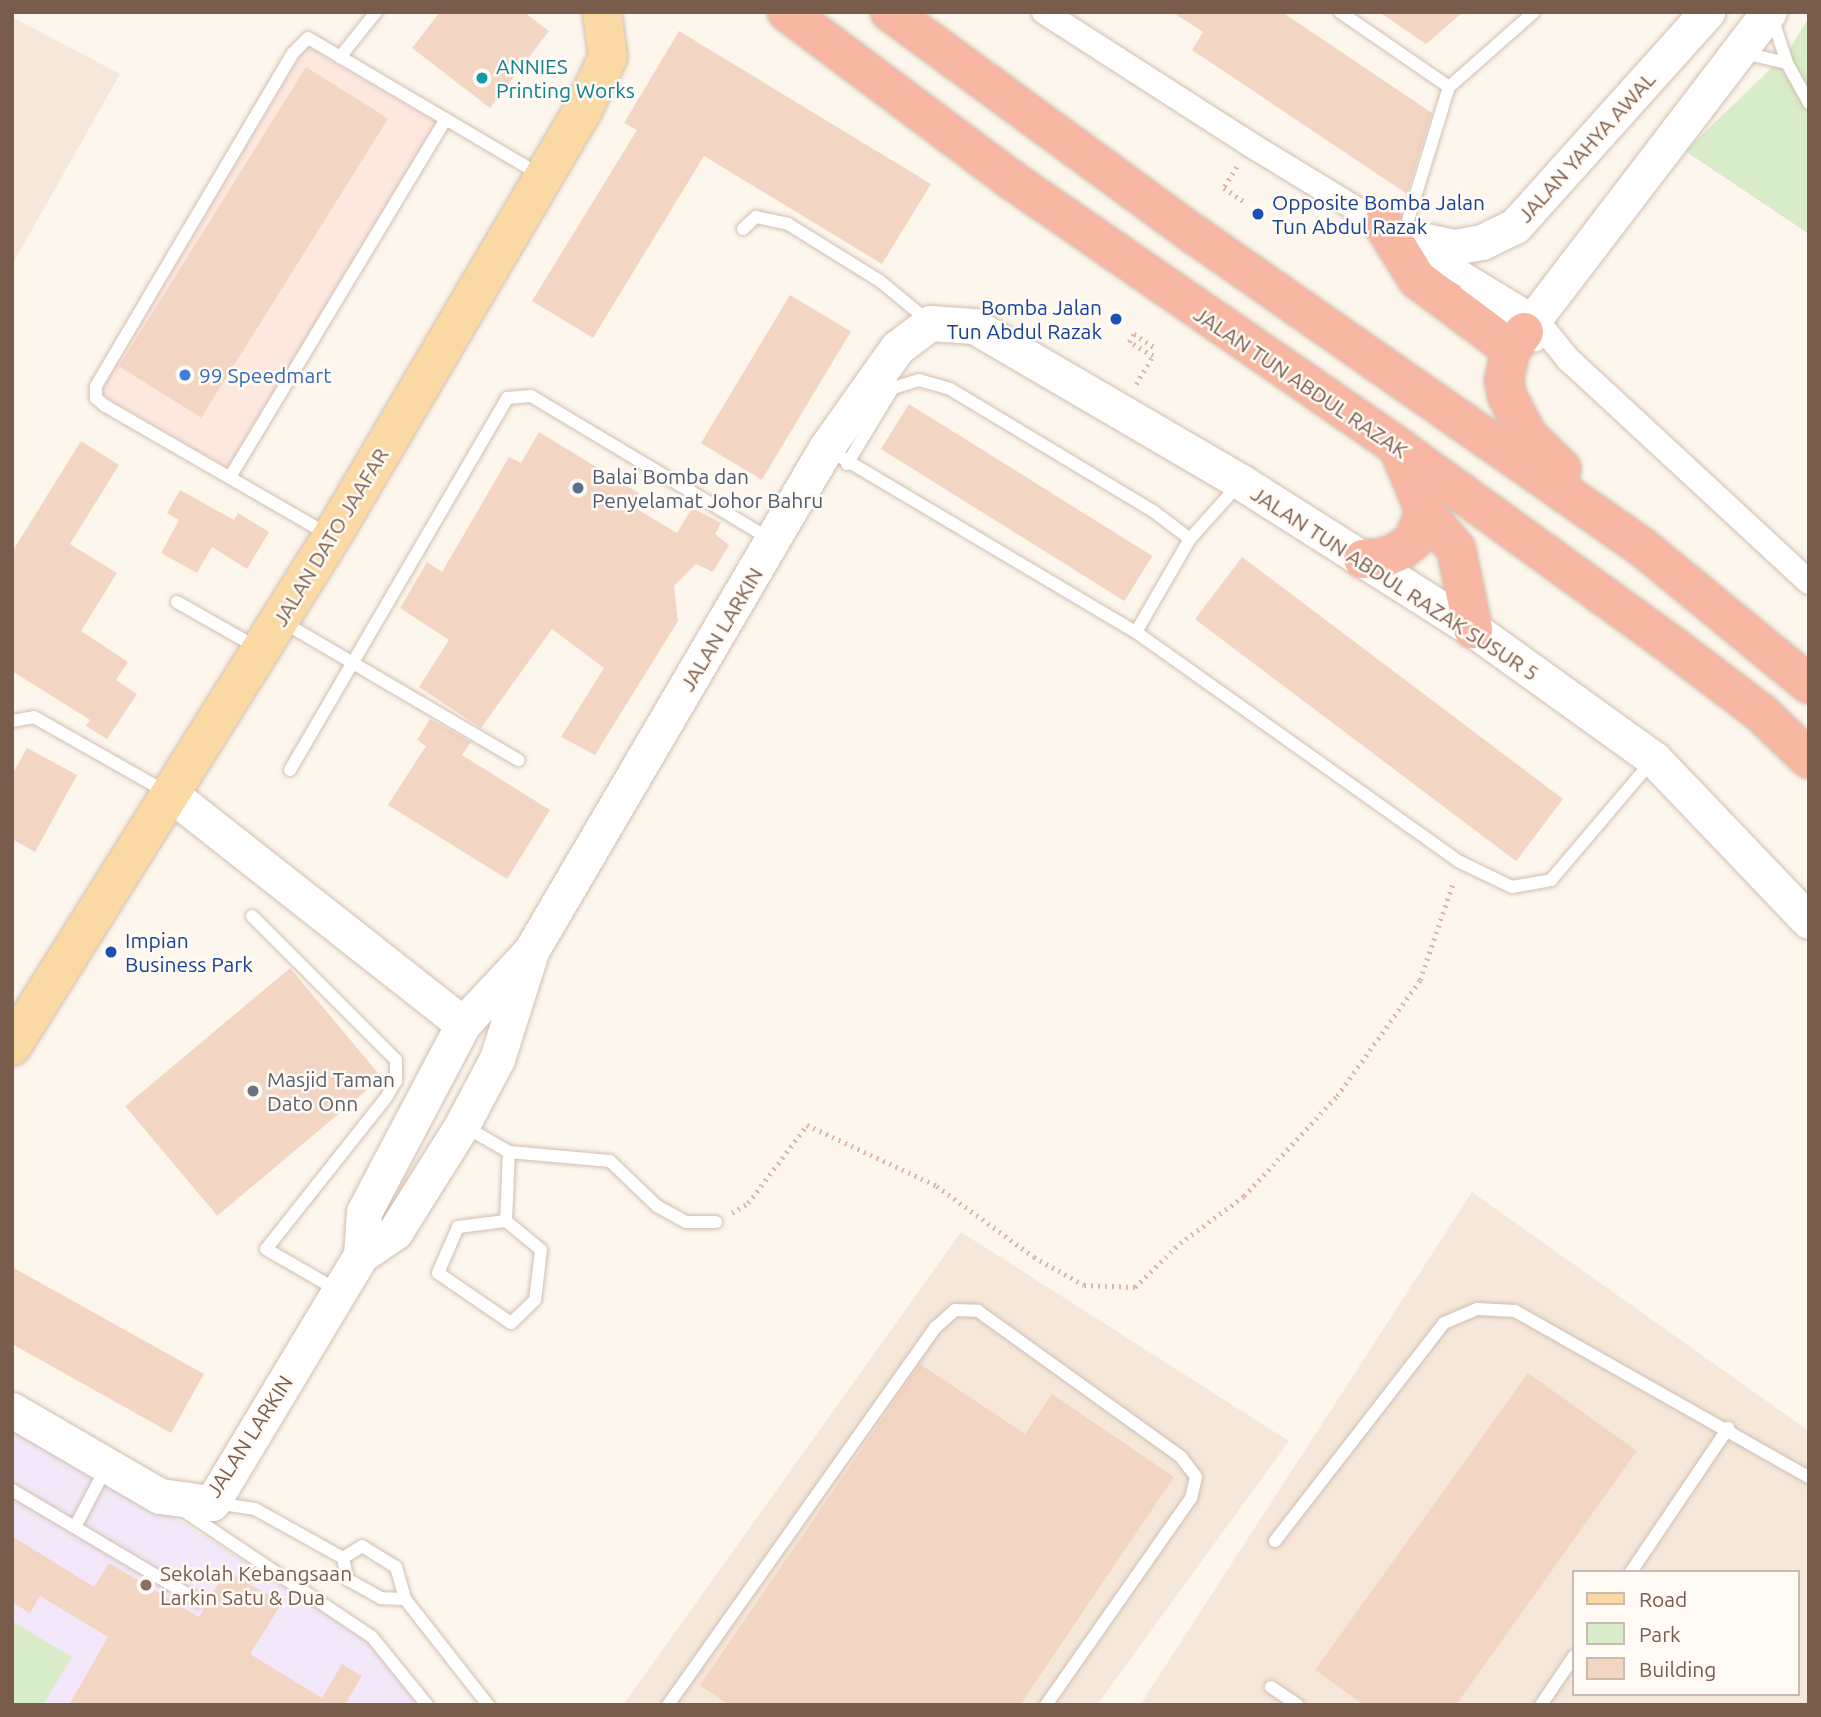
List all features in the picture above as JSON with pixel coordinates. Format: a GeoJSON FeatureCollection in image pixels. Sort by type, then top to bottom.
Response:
{"type":"FeatureCollection","features":[{"type":"Feature","properties":{"kind":"highway","name":"JALAN TUN ABDUL RAZAK"},"geometry":{"type":"LineString","coordinates":[[787,12],[1117,256],[1398,447],[1738,696],[1809,759]]}},
{"type":"Feature","properties":{"kind":"highway"},"geometry":{"type":"LineString","coordinates":[[890,12],[1195,235],[1642,547],[1809,684]]}},
{"type":"Feature","properties":{"kind":"highway"},"geometry":{"type":"LineString","coordinates":[[1393,230],[1416,279],[1523,333],[1506,388],[1528,436],[1642,547]]}},
{"type":"Feature","properties":{"kind":"highway"},"geometry":{"type":"LineString","coordinates":[[1398,447],[1425,512],[1456,549],[1473,629]]}},
{"type":"Feature","properties":{"kind":"highway"},"geometry":{"type":"LineString","coordinates":[[1363,559],[1384,558],[1413,541],[1425,512]]}},
{"type":"Feature","properties":{"kind":"main road","name":"JALAN DATO JAAFAR"},"geometry":{"type":"LineString","coordinates":[[14,1041],[172,795],[332,536],[544,177],[608,57],[602,12]]}},
{"type":"Feature","properties":{"kind":"street"},"geometry":{"type":"LineString","coordinates":[[1044,12],[1393,230]]}},
{"type":"Feature","properties":{"kind":"street","name":"JALAN YAHYA AWAL"},"geometry":{"type":"LineString","coordinates":[[1393,230],[1454,247],[1499,236],[1515,226],[1707,12]]}},
{"type":"Feature","properties":{"kind":"street"},"geometry":{"type":"LineString","coordinates":[[1770,12],[1523,333],[1568,359],[1809,582]]}},
{"type":"Feature","properties":{"kind":"street","name":"JALAN LARKIN"},"geometry":{"type":"LineString","coordinates":[[361,1255],[364,1212],[463,1024],[531,951],[773,541],[836,456],[897,348],[930,323]]}},
{"type":"Feature","properties":{"kind":"street","name":"JALAN TUN ABDUL RAZAK SUSUR 5"},"geometry":{"type":"LineString","coordinates":[[930,323],[974,326],[1241,482],[1473,629],[1654,759],[1809,921]]}},
{"type":"Feature","properties":{"kind":"street"},"geometry":{"type":"LineString","coordinates":[[172,795],[463,1024],[458,1133]]}},
{"type":"Feature","properties":{"kind":"street","name":"JALAN LARKIN"},"geometry":{"type":"LineString","coordinates":[[12,1410],[160,1496],[212,1503],[361,1255],[396,1232],[458,1133],[497,1059],[531,951]]}},
{"type":"Feature","properties":{"kind":"lane"},"geometry":{"type":"LineString","coordinates":[[340,57],[376,12]]}},
{"type":"Feature","properties":{"kind":"lane"},"geometry":{"type":"LineString","coordinates":[[1340,12],[1449,88]]}},
{"type":"Feature","properties":{"kind":"lane"},"geometry":{"type":"LineString","coordinates":[[1393,230],[1449,88],[1534,12]]}},
{"type":"Feature","properties":{"kind":"lane"},"geometry":{"type":"LineString","coordinates":[[1770,12],[1787,63],[1809,103]]}},
{"type":"Feature","properties":{"kind":"lane"},"geometry":{"type":"LineString","coordinates":[[332,536],[104,405],[96,398],[96,386],[300,43],[308,38],[544,177]]}},
{"type":"Feature","properties":{"kind":"lane"},"geometry":{"type":"LineString","coordinates":[[1738,52],[1787,63]]}},
{"type":"Feature","properties":{"kind":"lane"},"geometry":{"type":"LineString","coordinates":[[230,477],[446,119]]}},
{"type":"Feature","properties":{"kind":"lane"},"geometry":{"type":"LineString","coordinates":[[743,229],[756,217],[788,224],[880,281],[930,323]]}},
{"type":"Feature","properties":{"kind":"lane"},"geometry":{"type":"LineString","coordinates":[[1190,539],[1153,511],[950,389],[919,380],[893,388],[836,456],[1136,632],[1461,862],[1512,887],[1550,880],[1654,759]]}},
{"type":"Feature","properties":{"kind":"lane"},"geometry":{"type":"LineString","coordinates":[[290,769],[507,398],[531,396],[773,541]]}},
{"type":"Feature","properties":{"kind":"lane"},"geometry":{"type":"LineString","coordinates":[[1136,632],[1190,539],[1241,482]]}},
{"type":"Feature","properties":{"kind":"lane"},"geometry":{"type":"LineString","coordinates":[[177,602],[352,662],[518,760]]}},
{"type":"Feature","properties":{"kind":"lane"},"geometry":{"type":"LineString","coordinates":[[12,721],[34,717],[172,795]]}},
{"type":"Feature","properties":{"kind":"lane"},"geometry":{"type":"LineString","coordinates":[[252,916],[396,1059],[396,1081],[385,1099],[266,1250],[338,1292]]}},
{"type":"Feature","properties":{"kind":"lane"},"geometry":{"type":"LineString","coordinates":[[458,1133],[509,1152],[610,1161],[657,1206],[686,1222],[716,1222]]}},
{"type":"Feature","properties":{"kind":"lane"},"geometry":{"type":"LineString","coordinates":[[506,1221],[509,1152]]}},
{"type":"Feature","properties":{"kind":"lane"},"geometry":{"type":"LineString","coordinates":[[506,1221],[541,1250],[535,1300],[511,1323],[438,1273],[457,1227],[506,1221]]}},
{"type":"Feature","properties":{"kind":"lane"},"geometry":{"type":"LineString","coordinates":[[1276,1541],[1444,1323],[1477,1309],[1515,1311],[1728,1428],[1809,1477]]}},
{"type":"Feature","properties":{"kind":"lane"},"geometry":{"type":"LineString","coordinates":[[668,1705],[935,1328],[955,1310],[978,1311],[1181,1457],[1196,1477],[1191,1498],[1046,1705]]}},
{"type":"Feature","properties":{"kind":"lane"},"geometry":{"type":"LineString","coordinates":[[1632,1570],[1728,1428]]}},
{"type":"Feature","properties":{"kind":"lane"},"geometry":{"type":"LineString","coordinates":[[75,1527],[107,1466]]}},
{"type":"Feature","properties":{"kind":"lane"},"geometry":{"type":"LineString","coordinates":[[12,1490],[199,1601]]}},
{"type":"Feature","properties":{"kind":"lane"},"geometry":{"type":"LineString","coordinates":[[160,1496],[372,1637],[427,1705]]}},
{"type":"Feature","properties":{"kind":"lane"},"geometry":{"type":"LineString","coordinates":[[212,1503],[255,1509],[343,1558],[348,1580],[381,1598],[405,1599]]}},
{"type":"Feature","properties":{"kind":"lane"},"geometry":{"type":"LineString","coordinates":[[343,1558],[362,1546],[396,1567],[405,1599],[488,1705]]}},
{"type":"Feature","properties":{"kind":"lane"},"geometry":{"type":"LineString","coordinates":[[1541,1705],[1573,1657]]}},
{"type":"Feature","properties":{"kind":"lane"},"geometry":{"type":"LineString","coordinates":[[1271,1688],[1298,1705]]}},
{"type":"Feature","properties":{"kind":"path"},"geometry":{"type":"LineString","coordinates":[[1224,188],[1246,203]]}},
{"type":"Feature","properties":{"kind":"path"},"geometry":{"type":"LineString","coordinates":[[1153,356],[1129,342],[1133,334],[1157,349]]}},
{"type":"Feature","properties":{"kind":"path"},"geometry":{"type":"LineString","coordinates":[[716,1222],[748,1203],[807,1125],[937,1186],[1034,1257],[1084,1285],[1135,1287],[1180,1243],[1244,1196],[1337,1096],[1420,979],[1461,862]]}},
{"type":"Feature","properties":{"kind":"shaded area"},"geometry":{"type":"Polygon","coordinates":[[[12,17],[120,74],[12,265],[12,17]]]}},
{"type":"Feature","properties":{"kind":"shaded area"},"geometry":{"type":"Polygon","coordinates":[[[306,46],[436,122],[228,468],[104,396],[103,388],[306,46]]]}},
{"type":"Feature","properties":{"kind":"shaded area"},"geometry":{"type":"Polygon","coordinates":[[[1472,1192],[1809,1431],[1809,1705],[1140,1705],[1472,1192]]]}},
{"type":"Feature","properties":{"kind":"shaded area"},"geometry":{"type":"Polygon","coordinates":[[[961,1232],[1289,1441],[1097,1705],[623,1705],[961,1232]]]}},
{"type":"Feature","properties":{"kind":"shaded area","name":"Sekolah Kebangsaan Larkin Satu & Dua"},"geometry":{"type":"Polygon","coordinates":[[[12,1428],[185,1524],[376,1646],[417,1705],[12,1705],[12,1428]]]}},
{"type":"Feature","properties":{"kind":"green space"},"geometry":{"type":"Polygon","coordinates":[[[1809,17],[1809,234],[1685,151],[1788,52],[1809,17]]]}},
{"type":"Feature","properties":{"kind":"green space"},"geometry":{"type":"Polygon","coordinates":[[[12,1621],[72,1657],[43,1705],[12,1705],[12,1621]]]}},
{"type":"Feature","properties":{"kind":"building","name":"ANNIES Printing Works"},"geometry":{"type":"Polygon","coordinates":[[[440,12],[524,12],[549,31],[490,108],[412,48],[440,12]]]}},
{"type":"Feature","properties":{"kind":"building"},"geometry":{"type":"Polygon","coordinates":[[[1172,12],[1282,12],[1432,113],[1407,194],[1192,50],[1203,32],[1172,12]]]}},
{"type":"Feature","properties":{"kind":"building"},"geometry":{"type":"Polygon","coordinates":[[[1379,12],[1463,12],[1426,44],[1379,12]]]}},
{"type":"Feature","properties":{"kind":"building"},"geometry":{"type":"Polygon","coordinates":[[[679,31],[931,184],[882,264],[704,156],[593,338],[532,301],[637,130],[624,123],[679,31]]]}},
{"type":"Feature","properties":{"kind":"building"},"geometry":{"type":"Polygon","coordinates":[[[306,67],[388,118],[201,418],[119,366],[306,67]]]}},
{"type":"Feature","properties":{"kind":"building"},"geometry":{"type":"Polygon","coordinates":[[[790,295],[851,332],[762,480],[701,443],[790,295]]]}},
{"type":"Feature","properties":{"kind":"building"},"geometry":{"type":"Polygon","coordinates":[[[909,404],[1152,556],[1124,601],[881,449],[909,404]]]}},
{"type":"Feature","properties":{"kind":"building"},"geometry":{"type":"Polygon","coordinates":[[[539,432],[639,493],[632,506],[677,533],[692,508],[721,523],[715,534],[729,545],[713,572],[696,564],[674,586],[678,621],[595,755],[561,737],[604,668],[552,629],[481,728],[419,687],[449,640],[400,608],[427,562],[442,572],[509,457],[521,463],[539,432]]]}},
{"type":"Feature","properties":{"kind":"building"},"geometry":{"type":"Polygon","coordinates":[[[81,441],[119,465],[70,544],[117,573],[81,631],[128,662],[116,680],[137,694],[107,739],[86,726],[90,720],[12,671],[12,552],[81,441]]]}},
{"type":"Feature","properties":{"kind":"building"},"geometry":{"type":"Polygon","coordinates":[[[180,490],[234,520],[238,513],[269,532],[247,569],[212,547],[197,573],[161,553],[179,520],[167,513],[180,490]]]}},
{"type":"Feature","properties":{"kind":"building"},"geometry":{"type":"Polygon","coordinates":[[[1242,557],[1563,799],[1516,861],[1195,619],[1242,557]]]}},
{"type":"Feature","properties":{"kind":"building"},"geometry":{"type":"Polygon","coordinates":[[[430,719],[471,742],[462,755],[550,810],[507,879],[388,805],[426,746],[417,740],[430,719]]]}},
{"type":"Feature","properties":{"kind":"building"},"geometry":{"type":"Polygon","coordinates":[[[27,748],[77,775],[35,852],[12,839],[12,775],[27,748]]]}},
{"type":"Feature","properties":{"kind":"building","name":"Masjid Taman Dato Onn"},"geometry":{"type":"Polygon","coordinates":[[[290,968],[382,1078],[217,1216],[125,1106],[290,968]]]}},
{"type":"Feature","properties":{"kind":"building"},"geometry":{"type":"Polygon","coordinates":[[[12,1267],[204,1374],[171,1433],[12,1344],[12,1267]]]}},
{"type":"Feature","properties":{"kind":"building"},"geometry":{"type":"Polygon","coordinates":[[[920,1364],[1025,1434],[1052,1394],[1174,1477],[1020,1705],[729,1705],[700,1685],[920,1364]]]}},
{"type":"Feature","properties":{"kind":"building"},"geometry":{"type":"Polygon","coordinates":[[[1528,1373],[1637,1451],[1456,1705],[1364,1705],[1315,1670],[1528,1373]]]}},
{"type":"Feature","properties":{"kind":"building"},"geometry":{"type":"Polygon","coordinates":[[[12,1536],[94,1587],[109,1563],[199,1617],[226,1570],[282,1603],[250,1654],[322,1698],[342,1664],[362,1676],[345,1705],[69,1705],[108,1637],[40,1596],[30,1613],[12,1602],[12,1536]]]}},
{"type":"Feature","properties":{"kind":"place","name":"ANNIES Printing Works"},"geometry":{"type":"Point","coordinates":[482,78]}},
{"type":"Feature","properties":{"kind":"place","name":"Opposite Bomba Jalan Tun Abdul Razak"},"geometry":{"type":"Point","coordinates":[1258,214]}},
{"type":"Feature","properties":{"kind":"place","name":"Bomba Jalan Tun Abdul Razak"},"geometry":{"type":"Point","coordinates":[1116,319]}},
{"type":"Feature","properties":{"kind":"place","name":"99 Speedmart"},"geometry":{"type":"Point","coordinates":[185,375]}},
{"type":"Feature","properties":{"kind":"place","name":"Balai Bomba dan Penyelamat Johor Bahru"},"geometry":{"type":"Point","coordinates":[578,488]}},
{"type":"Feature","properties":{"kind":"place","name":"Impian Business Park"},"geometry":{"type":"Point","coordinates":[111,952]}},
{"type":"Feature","properties":{"kind":"place","name":"Masjid Taman Dato Onn"},"geometry":{"type":"Point","coordinates":[253,1091]}},
{"type":"Feature","properties":{"kind":"place","name":"Sekolah Kebangsaan Larkin Satu & Dua"},"geometry":{"type":"Point","coordinates":[146,1585]}}]}
